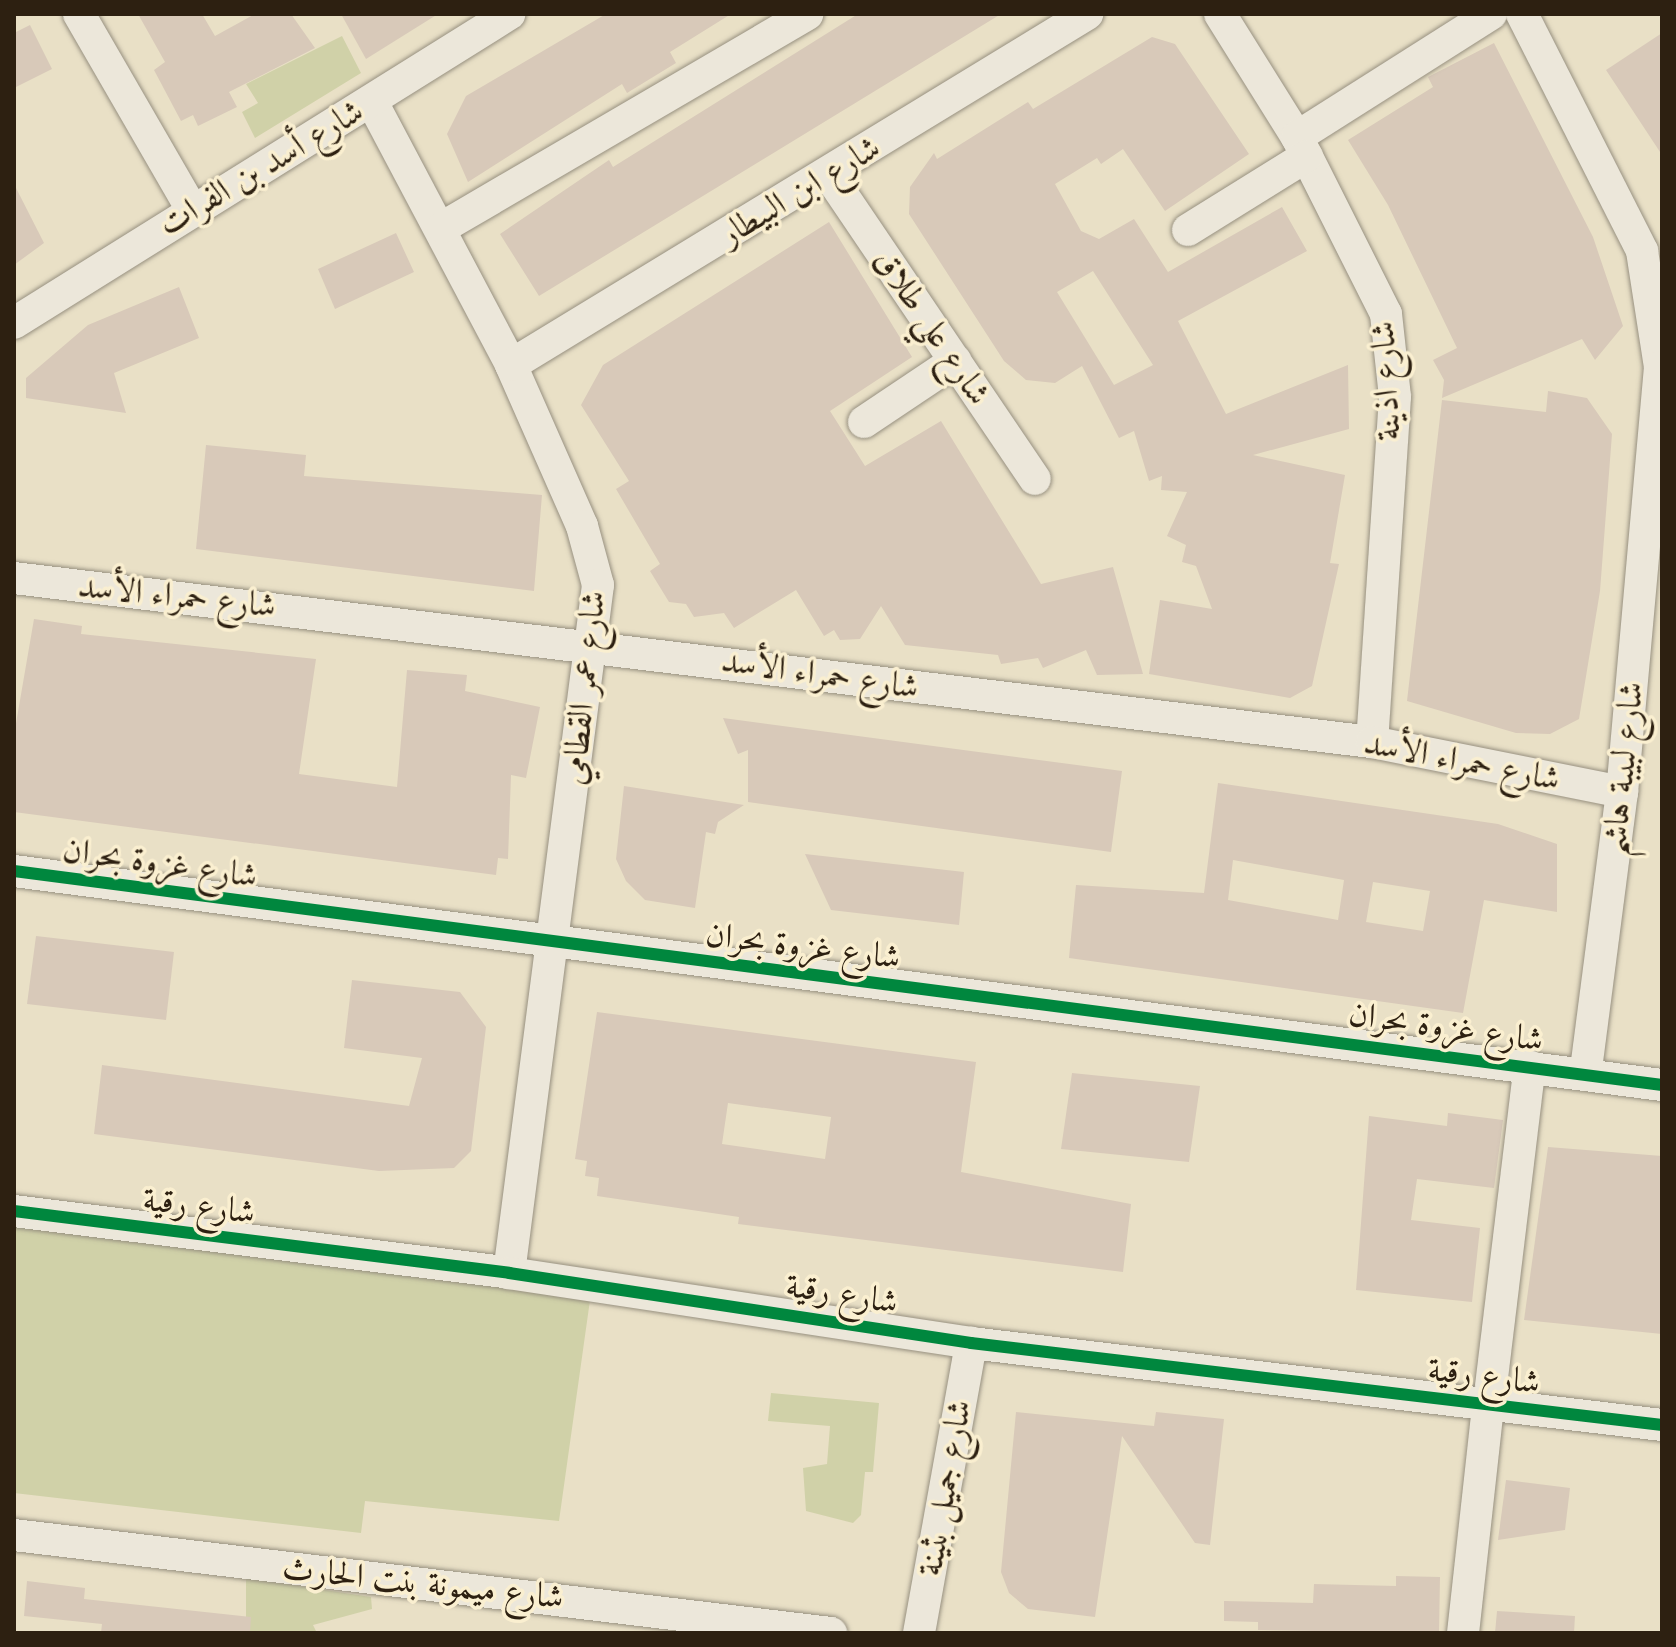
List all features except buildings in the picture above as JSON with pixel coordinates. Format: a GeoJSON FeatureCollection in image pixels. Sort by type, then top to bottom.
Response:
{"type":"FeatureCollection","features":[{"type":"Feature","properties":{"kind":"street"},"geometry":{"type":"LineString","coordinates":[[79,14],[191,208]]}},
{"type":"Feature","properties":{"kind":"street"},"geometry":{"type":"LineString","coordinates":[[443,227],[807,14]]}},
{"type":"Feature","properties":{"kind":"street","name":"شارع ابن البيطار"},"geometry":{"type":"LineString","coordinates":[[511,365],[829,175],[1087,14]]}},
{"type":"Feature","properties":{"kind":"street","name":"شارع اذينة"},"geometry":{"type":"LineString","coordinates":[[1220,14],[1302,146],[1374,284],[1391,347],[1395,397],[1372,742]]}},
{"type":"Feature","properties":{"kind":"street"},"geometry":{"type":"LineString","coordinates":[[1188,230],[1491,14]]}},
{"type":"Feature","properties":{"kind":"street","name":"شارع لبيبة هاشم"},"geometry":{"type":"LineString","coordinates":[[1522,14],[1627,212],[1655,309],[1660,412],[1622,792],[1585,1075]]}},
{"type":"Feature","properties":{"kind":"street","name":"شارع أسد بن الفرات"},"geometry":{"type":"LineString","coordinates":[[14,323],[191,208],[372,102],[498,17]]}},
{"type":"Feature","properties":{"kind":"street","name":"شارع عمر القطامي"},"geometry":{"type":"LineString","coordinates":[[372,102],[443,227],[511,365],[594,561],[595,643],[551,943],[511,1264]]}},
{"type":"Feature","properties":{"kind":"street","name":"شارع علي طلاق"},"geometry":{"type":"LineString","coordinates":[[829,175],[1035,479]]}},
{"type":"Feature","properties":{"kind":"street"},"geometry":{"type":"LineString","coordinates":[[864,422],[955,361]]}},
{"type":"Feature","properties":{"kind":"street","name":"شارع حمراء الأسد"},"geometry":{"type":"LineString","coordinates":[[14,578],[595,643],[1372,742],[1622,792]]}},
{"type":"Feature","properties":{"kind":"street","name":"شارع غزوة بحران"},"geometry":{"type":"LineString","coordinates":[[14,871],[1662,1085]]}},
{"type":"Feature","properties":{"kind":"street"},"geometry":{"type":"LineString","coordinates":[[1463,1633],[1530,1066]]}},
{"type":"Feature","properties":{"kind":"street","name":"شارع رقية"},"geometry":{"type":"LineString","coordinates":[[14,1193],[511,1264],[976,1323],[1490,1395],[1662,1425]]}},
{"type":"Feature","properties":{"kind":"street","name":"شارع رقية"},"geometry":{"type":"LineString","coordinates":[[14,1211],[511,1264],[971,1343],[1490,1395],[1662,1405]]}},
{"type":"Feature","properties":{"kind":"street","name":"شارع جميل بثينة"},"geometry":{"type":"LineString","coordinates":[[919,1633],[971,1343]]}},
{"type":"Feature","properties":{"kind":"street","name":"شارع ميمونة بنت الحارث"},"geometry":{"type":"LineString","coordinates":[[14,1535],[671,1621],[831,1633]]}},
{"type":"Feature","properties":{"kind":"green space"},"geometry":{"type":"Polygon","coordinates":[[[342,36],[361,73],[255,138],[242,112],[258,103],[246,84],[342,36]]]}},
{"type":"Feature","properties":{"kind":"green space"},"geometry":{"type":"Polygon","coordinates":[[[14,1219],[591,1293],[559,1521],[365,1501],[361,1533],[14,1493],[14,1219]]]}},
{"type":"Feature","properties":{"kind":"green space"},"geometry":{"type":"Polygon","coordinates":[[[771,1393],[879,1403],[873,1472],[865,1472],[861,1515],[853,1523],[806,1511],[803,1468],[827,1464],[830,1426],[768,1421],[771,1393]]]}},
{"type":"Feature","properties":{"kind":"green space"},"geometry":{"type":"Polygon","coordinates":[[[246,1578],[371,1597],[372,1609],[313,1625],[317,1633],[246,1633],[246,1578]]]}},
{"type":"Feature","properties":{"kind":"cycle path"},"geometry":{"type":"LineString","coordinates":[[14,871],[1662,1085]]}},
{"type":"Feature","properties":{"kind":"cycle path"},"geometry":{"type":"LineString","coordinates":[[14,1211],[509,1273],[971,1343],[1662,1425]]}}]}
